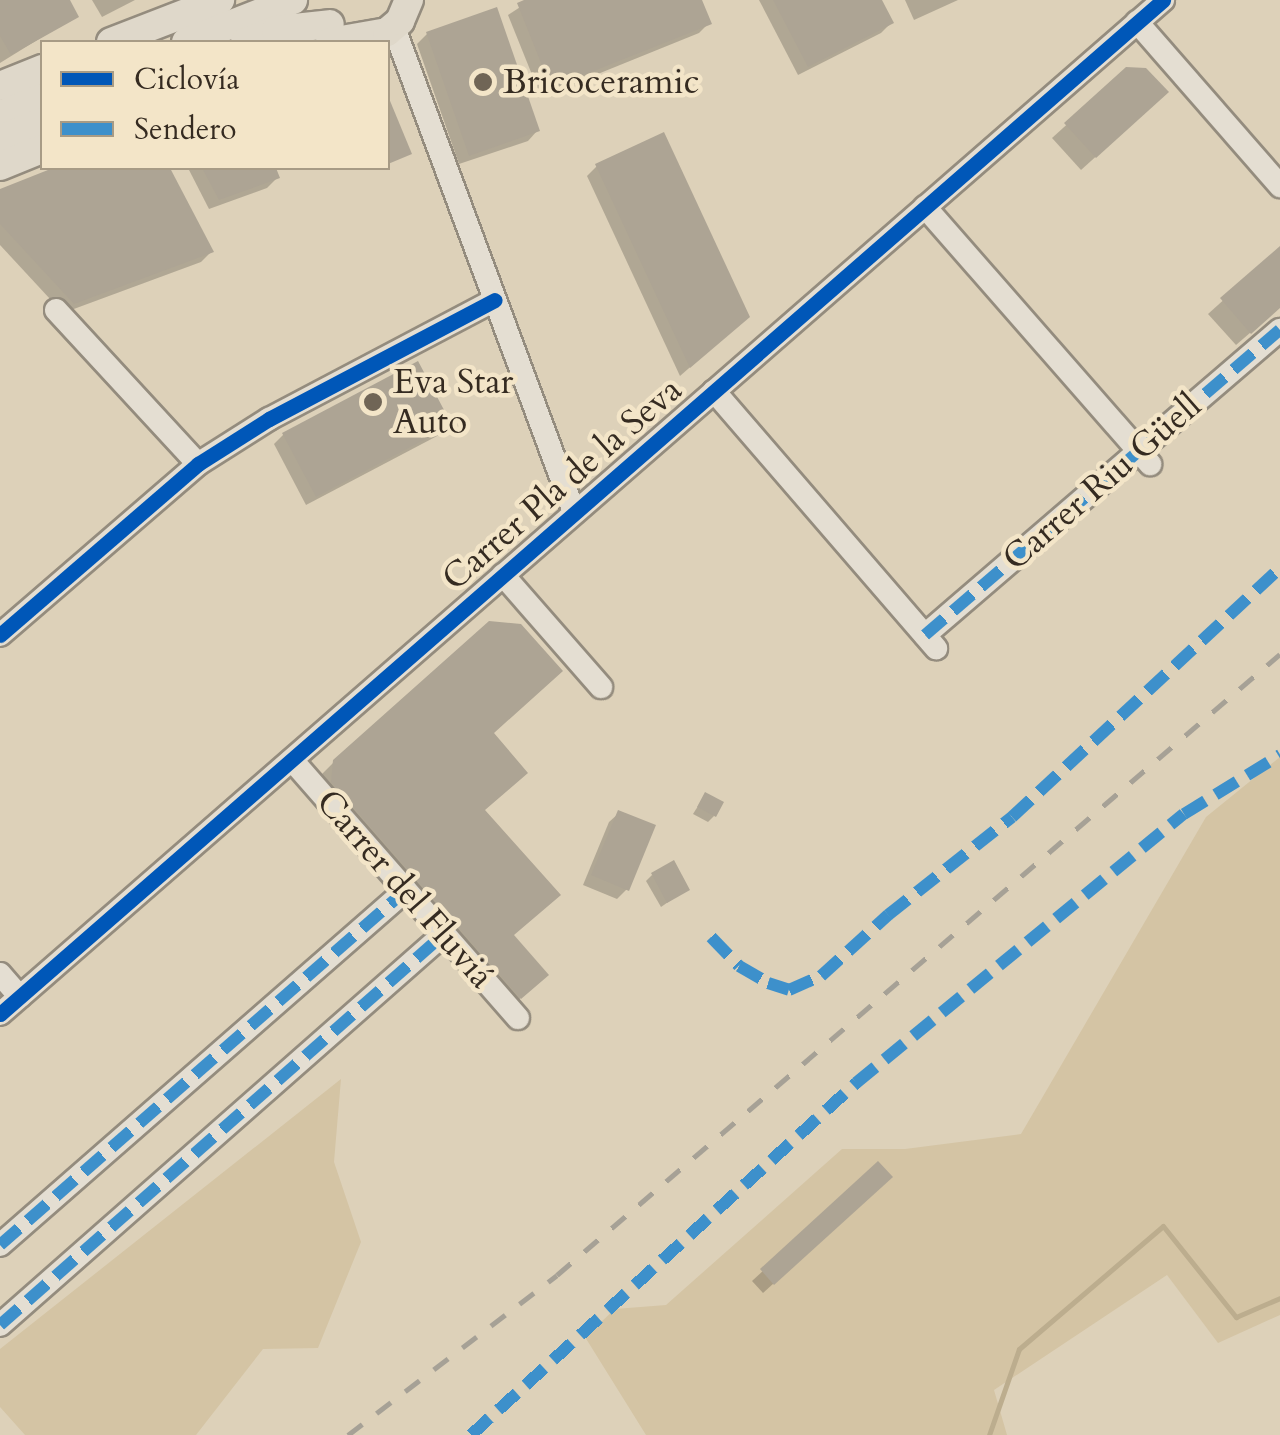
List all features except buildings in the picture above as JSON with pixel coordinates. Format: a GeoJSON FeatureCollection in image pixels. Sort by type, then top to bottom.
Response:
{"type":"FeatureCollection","features":[{"type":"Feature","properties":{"kind":"main road"},"geometry":{"type":"LineString","coordinates":[[116,40],[220,0]]}},
{"type":"Feature","properties":{"kind":"main road"},"geometry":{"type":"LineString","coordinates":[[191,40],[292,0]]}},
{"type":"Feature","properties":{"kind":"main road"},"geometry":{"type":"LineString","coordinates":[[250,40],[276,30],[326,22],[366,38],[410,8]]}},
{"type":"Feature","properties":{"kind":"main road"},"geometry":{"type":"LineString","coordinates":[[0,86],[40,70]]}},
{"type":"Feature","properties":{"kind":"main road"},"geometry":{"type":"LineString","coordinates":[[0,115],[40,99]]}},
{"type":"Feature","properties":{"kind":"main road"},"geometry":{"type":"LineString","coordinates":[[0,139],[40,123]]}},
{"type":"Feature","properties":{"kind":"main road"},"geometry":{"type":"LineString","coordinates":[[0,166],[40,150]]}},
{"type":"Feature","properties":{"kind":"street","name":"Carrer Pla de la Seva"},"geometry":{"type":"LineString","coordinates":[[0,1014],[1163,0]]}},
{"type":"Feature","properties":{"kind":"street"},"geometry":{"type":"LineString","coordinates":[[410,8],[495,300],[574,512]]}},
{"type":"Feature","properties":{"kind":"street"},"geometry":{"type":"LineString","coordinates":[[1137,22],[1280,186]]}},
{"type":"Feature","properties":{"kind":"street"},"geometry":{"type":"LineString","coordinates":[[925,207],[1144,458]]}},
{"type":"Feature","properties":{"kind":"street"},"geometry":{"type":"LineString","coordinates":[[0,635],[198,464],[269,419],[495,300]]}},
{"type":"Feature","properties":{"kind":"street"},"geometry":{"type":"LineString","coordinates":[[56,310],[198,464]]}},
{"type":"Feature","properties":{"kind":"street","name":"Carrer Riu Güell"},"geometry":{"type":"LineString","coordinates":[[714,391],[930,642],[1144,458],[1280,330]]}},
{"type":"Feature","properties":{"kind":"street"},"geometry":{"type":"LineString","coordinates":[[503,576],[601,686]]}},
{"type":"Feature","properties":{"kind":"street","name":"Carrer del Fluviá"},"geometry":{"type":"LineString","coordinates":[[292,760],[518,1018]]}},
{"type":"Feature","properties":{"kind":"street"},"geometry":{"type":"LineString","coordinates":[[0,1245],[406,890]]}},
{"type":"Feature","properties":{"kind":"street"},"geometry":{"type":"LineString","coordinates":[[0,1325],[444,934]]}},
{"type":"Feature","properties":{"kind":"street"},"geometry":{"type":"LineString","coordinates":[[0,974],[20,997]]}},
{"type":"Feature","properties":{"kind":"shaded area"},"geometry":{"type":"Polygon","coordinates":[[[1280,757],[1280,1315],[1218,1343],[1167,1275],[994,1390],[1007,1435],[646,1435],[585,1337],[615,1309],[666,1305],[842,1149],[905,1149],[1021,1134],[1206,817],[1280,757]]]}},
{"type":"Feature","properties":{"kind":"shaded area"},"geometry":{"type":"Polygon","coordinates":[[[341,1079],[334,1162],[361,1242],[318,1348],[263,1349],[196,1435],[25,1435],[0,1407],[0,1349],[341,1079]]]}},
{"type":"Feature","properties":{"kind":"waterway"},"geometry":{"type":"LineString","coordinates":[[989,1435],[1019,1349],[1163,1226],[1236,1317],[1280,1298]]}},
{"type":"Feature","properties":{"kind":"railway"},"geometry":{"type":"LineString","coordinates":[[348,1435],[557,1275],[1280,654]]}},
{"type":"Feature","properties":{"kind":"marked path"},"geometry":{"type":"LineString","coordinates":[[925,635],[1280,330]]}},
{"type":"Feature","properties":{"kind":"marked path"},"geometry":{"type":"LineString","coordinates":[[711,937],[739,966],[768,983],[789,990],[821,976],[888,915],[1012,817],[1280,568]]}},
{"type":"Feature","properties":{"kind":"marked path"},"geometry":{"type":"LineString","coordinates":[[471,1435],[856,1083],[1184,814],[1280,755]]}},
{"type":"Feature","properties":{"kind":"marked path"},"geometry":{"type":"LineString","coordinates":[[0,1245],[406,890]]}},
{"type":"Feature","properties":{"kind":"marked path"},"geometry":{"type":"LineString","coordinates":[[0,1325],[444,934]]}},
{"type":"Feature","properties":{"kind":"cycle path"},"geometry":{"type":"LineString","coordinates":[[0,1014],[1163,0]]}},
{"type":"Feature","properties":{"kind":"cycle path"},"geometry":{"type":"LineString","coordinates":[[0,635],[198,464],[269,419],[495,300]]}},
{"type":"Feature","properties":{"kind":"place","name":"Bricoceramic"},"geometry":{"type":"Point","coordinates":[483,82]}},
{"type":"Feature","properties":{"kind":"place","name":"Eva Star Auto"},"geometry":{"type":"Point","coordinates":[373,402]}}]}
